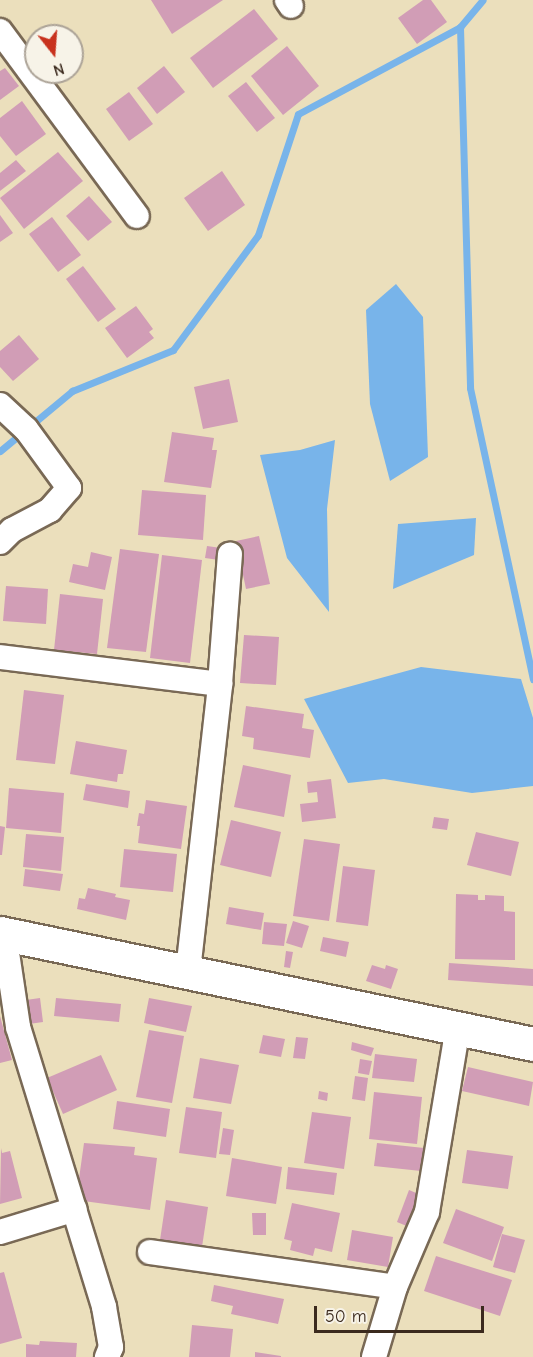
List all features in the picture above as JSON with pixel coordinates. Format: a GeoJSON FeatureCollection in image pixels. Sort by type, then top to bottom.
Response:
{"type":"FeatureCollection","features":[{"type":"Feature","properties":{"kind":"main road"},"geometry":{"type":"LineString","coordinates":[[2,933],[533,1044]]}},
{"type":"Feature","properties":{"kind":"street"},"geometry":{"type":"LineString","coordinates":[[0,31],[136,216]]}},
{"type":"Feature","properties":{"kind":"street"},"geometry":{"type":"LineString","coordinates":[[0,405],[26,429],[69,488],[50,510],[12,530],[0,542]]}},
{"type":"Feature","properties":{"kind":"street"},"geometry":{"type":"LineString","coordinates":[[188,971],[220,684],[230,554]]}},
{"type":"Feature","properties":{"kind":"street"},"geometry":{"type":"LineString","coordinates":[[0,657],[220,684]]}},
{"type":"Feature","properties":{"kind":"street"},"geometry":{"type":"LineString","coordinates":[[2,933],[18,1027],[104,1307],[111,1347],[107,1357]]}},
{"type":"Feature","properties":{"kind":"street"},"geometry":{"type":"LineString","coordinates":[[374,1357],[395,1287],[427,1212],[458,1027]]}},
{"type":"Feature","properties":{"kind":"street"},"geometry":{"type":"LineString","coordinates":[[0,1232],[75,1209]]}},
{"type":"Feature","properties":{"kind":"street"},"geometry":{"type":"LineString","coordinates":[[150,1251],[395,1287]]}},
{"type":"Feature","properties":{"kind":"water"},"geometry":{"type":"Polygon","coordinates":[[[396,284],[423,317],[428,457],[390,481],[370,404],[366,310],[396,284]]]}},
{"type":"Feature","properties":{"kind":"water"},"geometry":{"type":"Polygon","coordinates":[[[335,440],[327,509],[329,612],[287,558],[260,455],[300,450],[335,440]]]}},
{"type":"Feature","properties":{"kind":"water"},"geometry":{"type":"Polygon","coordinates":[[[476,518],[474,555],[393,589],[398,524],[476,518]]]}},
{"type":"Feature","properties":{"kind":"water"},"geometry":{"type":"Polygon","coordinates":[[[421,667],[521,679],[533,718],[533,786],[472,793],[384,779],[348,783],[304,699],[421,667]]]}},
{"type":"Feature","properties":{"kind":"building"},"geometry":{"type":"Polygon","coordinates":[[[151,0],[223,0],[172,34],[151,0]]]}},
{"type":"Feature","properties":{"kind":"building"},"geometry":{"type":"Polygon","coordinates":[[[423,0],[431,0],[447,22],[417,44],[398,18],[423,0]]]}},
{"type":"Feature","properties":{"kind":"building"},"geometry":{"type":"Polygon","coordinates":[[[254,9],[278,39],[213,88],[190,58],[254,9]]]}},
{"type":"Feature","properties":{"kind":"building"},"geometry":{"type":"Polygon","coordinates":[[[287,46],[319,86],[283,115],[251,76],[287,46]]]}},
{"type":"Feature","properties":{"kind":"building"},"geometry":{"type":"Polygon","coordinates":[[[164,66],[185,92],[157,114],[137,88],[164,66]]]}},
{"type":"Feature","properties":{"kind":"building"},"geometry":{"type":"Polygon","coordinates":[[[5,68],[19,86],[0,100],[0,71],[5,68]]]}},
{"type":"Feature","properties":{"kind":"building"},"geometry":{"type":"Polygon","coordinates":[[[246,82],[275,118],[257,132],[228,96],[246,82]]]}},
{"type":"Feature","properties":{"kind":"building"},"geometry":{"type":"Polygon","coordinates":[[[129,92],[153,124],[129,141],[106,109],[129,92]]]}},
{"type":"Feature","properties":{"kind":"building"},"geometry":{"type":"Polygon","coordinates":[[[22,101],[46,134],[16,156],[0,136],[0,118],[22,101]]]}},
{"type":"Feature","properties":{"kind":"building"},"geometry":{"type":"Polygon","coordinates":[[[58,152],[83,181],[24,229],[0,198],[58,152]]]}},
{"type":"Feature","properties":{"kind":"building"},"geometry":{"type":"Polygon","coordinates":[[[16,160],[26,171],[0,191],[0,173],[16,160]]]}},
{"type":"Feature","properties":{"kind":"building"},"geometry":{"type":"Polygon","coordinates":[[[222,171],[245,205],[208,231],[184,198],[222,171]]]}},
{"type":"Feature","properties":{"kind":"building"},"geometry":{"type":"Polygon","coordinates":[[[89,196],[112,222],[88,241],[66,216],[89,196]]]}},
{"type":"Feature","properties":{"kind":"building"},"geometry":{"type":"Polygon","coordinates":[[[0,215],[13,233],[0,242],[0,215]]]}},
{"type":"Feature","properties":{"kind":"building"},"geometry":{"type":"Polygon","coordinates":[[[52,217],[81,255],[58,272],[29,234],[52,217]]]}},
{"type":"Feature","properties":{"kind":"building"},"geometry":{"type":"Polygon","coordinates":[[[83,266],[116,309],[98,322],[66,279],[83,266]]]}},
{"type":"Feature","properties":{"kind":"building"},"geometry":{"type":"Polygon","coordinates":[[[136,306],[153,329],[149,332],[154,338],[127,358],[105,328],[136,306]]]}},
{"type":"Feature","properties":{"kind":"building"},"geometry":{"type":"Polygon","coordinates":[[[19,335],[39,359],[13,381],[0,367],[0,351],[19,335]]]}},
{"type":"Feature","properties":{"kind":"building"},"geometry":{"type":"Polygon","coordinates":[[[229,379],[238,422],[203,429],[194,387],[229,379]]]}},
{"type":"Feature","properties":{"kind":"building"},"geometry":{"type":"Polygon","coordinates":[[[172,432],[214,438],[212,450],[217,450],[211,488],[164,482],[172,432]]]}},
{"type":"Feature","properties":{"kind":"building"},"geometry":{"type":"Polygon","coordinates":[[[142,490],[206,495],[203,540],[138,535],[142,490]]]}},
{"type":"Feature","properties":{"kind":"building"},"geometry":{"type":"Polygon","coordinates":[[[259,536],[270,584],[246,589],[236,541],[259,536]]]}},
{"type":"Feature","properties":{"kind":"building"},"geometry":{"type":"Polygon","coordinates":[[[207,546],[221,548],[219,560],[205,558],[207,546]]]}},
{"type":"Feature","properties":{"kind":"building"},"geometry":{"type":"Polygon","coordinates":[[[120,549],[159,554],[146,652],[107,648],[120,549]]]}},
{"type":"Feature","properties":{"kind":"building"},"geometry":{"type":"Polygon","coordinates":[[[91,552],[112,557],[105,590],[69,582],[73,564],[88,567],[91,552]]]}},
{"type":"Feature","properties":{"kind":"building"},"geometry":{"type":"Polygon","coordinates":[[[162,555],[202,560],[190,663],[150,658],[162,555]]]}},
{"type":"Feature","properties":{"kind":"building"},"geometry":{"type":"Polygon","coordinates":[[[6,586],[48,589],[46,624],[3,621],[6,586]]]}},
{"type":"Feature","properties":{"kind":"building"},"geometry":{"type":"Polygon","coordinates":[[[60,594],[103,599],[97,654],[54,650],[60,594]]]}},
{"type":"Feature","properties":{"kind":"building"},"geometry":{"type":"Polygon","coordinates":[[[244,635],[279,637],[276,685],[240,683],[244,635]]]}},
{"type":"Feature","properties":{"kind":"building"},"geometry":{"type":"Polygon","coordinates":[[[24,690],[64,695],[55,764],[16,760],[24,690]]]}},
{"type":"Feature","properties":{"kind":"building"},"geometry":{"type":"Polygon","coordinates":[[[246,706],[304,714],[302,728],[314,730],[310,758],[253,749],[254,738],[242,736],[246,706]]]}},
{"type":"Feature","properties":{"kind":"building"},"geometry":{"type":"Polygon","coordinates":[[[76,741],[127,750],[123,774],[118,774],[117,782],[70,774],[76,741]]]}},
{"type":"Feature","properties":{"kind":"building"},"geometry":{"type":"Polygon","coordinates":[[[243,765],[291,775],[284,817],[234,807],[243,765]]]}},
{"type":"Feature","properties":{"kind":"building"},"geometry":{"type":"Polygon","coordinates":[[[331,779],[336,818],[302,822],[300,804],[318,802],[317,792],[308,793],[307,782],[331,779]]]}},
{"type":"Feature","properties":{"kind":"building"},"geometry":{"type":"Polygon","coordinates":[[[86,784],[130,791],[128,808],[83,800],[86,784]]]}},
{"type":"Feature","properties":{"kind":"building"},"geometry":{"type":"Polygon","coordinates":[[[9,788],[64,793],[61,833],[6,828],[9,788]]]}},
{"type":"Feature","properties":{"kind":"building"},"geometry":{"type":"Polygon","coordinates":[[[146,800],[187,806],[181,849],[138,843],[139,813],[144,814],[146,800]]]}},
{"type":"Feature","properties":{"kind":"building"},"geometry":{"type":"Polygon","coordinates":[[[434,817],[449,819],[447,830],[432,828],[434,817]]]}},
{"type":"Feature","properties":{"kind":"building"},"geometry":{"type":"Polygon","coordinates":[[[231,820],[281,832],[271,877],[220,865],[231,820]]]}},
{"type":"Feature","properties":{"kind":"building"},"geometry":{"type":"Polygon","coordinates":[[[0,826],[5,827],[2,855],[0,855],[0,826]]]}},
{"type":"Feature","properties":{"kind":"building"},"geometry":{"type":"Polygon","coordinates":[[[476,832],[519,842],[511,876],[467,865],[476,832]]]}},
{"type":"Feature","properties":{"kind":"building"},"geometry":{"type":"Polygon","coordinates":[[[26,834],[64,837],[61,871],[23,867],[26,834]]]}},
{"type":"Feature","properties":{"kind":"building"},"geometry":{"type":"Polygon","coordinates":[[[304,839],[340,844],[329,921],[293,916],[304,839]]]}},
{"type":"Feature","properties":{"kind":"building"},"geometry":{"type":"Polygon","coordinates":[[[124,849],[177,854],[173,892],[120,887],[124,849]]]}},
{"type":"Feature","properties":{"kind":"building"},"geometry":{"type":"Polygon","coordinates":[[[343,866],[375,870],[368,926],[336,922],[343,866]]]}},
{"type":"Feature","properties":{"kind":"building"},"geometry":{"type":"Polygon","coordinates":[[[25,869],[63,874],[60,891],[23,886],[25,869]]]}},
{"type":"Feature","properties":{"kind":"building"},"geometry":{"type":"Polygon","coordinates":[[[88,888],[116,894],[115,897],[130,900],[126,920],[77,909],[79,898],[85,899],[88,888]]]}},
{"type":"Feature","properties":{"kind":"building"},"geometry":{"type":"Polygon","coordinates":[[[456,894],[478,895],[478,900],[485,900],[485,895],[504,896],[504,911],[515,912],[515,960],[455,959],[456,894]]]}},
{"type":"Feature","properties":{"kind":"building"},"geometry":{"type":"Polygon","coordinates":[[[229,907],[264,913],[261,930],[226,924],[229,907]]]}},
{"type":"Feature","properties":{"kind":"building"},"geometry":{"type":"Polygon","coordinates":[[[293,921],[309,926],[302,948],[286,943],[293,921]]]}},
{"type":"Feature","properties":{"kind":"building"},"geometry":{"type":"Polygon","coordinates":[[[264,922],[287,924],[284,946],[262,944],[264,922]]]}},
{"type":"Feature","properties":{"kind":"building"},"geometry":{"type":"Polygon","coordinates":[[[323,937],[349,942],[346,957],[320,951],[323,937]]]}},
{"type":"Feature","properties":{"kind":"building"},"geometry":{"type":"Polygon","coordinates":[[[286,951],[293,952],[290,968],[284,967],[286,951]]]}},
{"type":"Feature","properties":{"kind":"building"},"geometry":{"type":"Polygon","coordinates":[[[449,963],[533,969],[533,986],[448,980],[449,963]]]}},
{"type":"Feature","properties":{"kind":"building"},"geometry":{"type":"Polygon","coordinates":[[[372,965],[385,969],[386,965],[398,969],[391,989],[366,981],[372,965]]]}},
{"type":"Feature","properties":{"kind":"building"},"geometry":{"type":"Polygon","coordinates":[[[40,998],[43,1022],[29,1024],[26,1000],[40,998]]]}},
{"type":"Feature","properties":{"kind":"building"},"geometry":{"type":"Polygon","coordinates":[[[56,998],[121,1004],[119,1022],[54,1016],[56,998]]]}},
{"type":"Feature","properties":{"kind":"building"},"geometry":{"type":"Polygon","coordinates":[[[149,998],[192,1006],[186,1032],[144,1023],[149,998]]]}},
{"type":"Feature","properties":{"kind":"building"},"geometry":{"type":"Polygon","coordinates":[[[0,1016],[12,1060],[0,1063],[0,1016]]]}},
{"type":"Feature","properties":{"kind":"building"},"geometry":{"type":"Polygon","coordinates":[[[149,1030],[184,1036],[172,1103],[136,1097],[149,1030]]]}},
{"type":"Feature","properties":{"kind":"building"},"geometry":{"type":"Polygon","coordinates":[[[263,1035],[285,1039],[281,1057],[259,1053],[263,1035]]]}},
{"type":"Feature","properties":{"kind":"building"},"geometry":{"type":"Polygon","coordinates":[[[296,1037],[308,1038],[305,1059],[293,1058],[296,1037]]]}},
{"type":"Feature","properties":{"kind":"building"},"geometry":{"type":"Polygon","coordinates":[[[352,1042],[374,1048],[371,1056],[351,1050],[352,1042]]]}},
{"type":"Feature","properties":{"kind":"building"},"geometry":{"type":"Polygon","coordinates":[[[375,1054],[417,1059],[414,1082],[372,1078],[375,1054]]]}},
{"type":"Feature","properties":{"kind":"building"},"geometry":{"type":"Polygon","coordinates":[[[101,1055],[117,1090],[63,1114],[47,1078],[101,1055]]]}},
{"type":"Feature","properties":{"kind":"building"},"geometry":{"type":"Polygon","coordinates":[[[200,1058],[239,1065],[231,1104],[193,1098],[200,1058]]]}},
{"type":"Feature","properties":{"kind":"building"},"geometry":{"type":"Polygon","coordinates":[[[360,1059],[372,1061],[369,1075],[358,1073],[360,1059]]]}},
{"type":"Feature","properties":{"kind":"building"},"geometry":{"type":"Polygon","coordinates":[[[468,1067],[533,1082],[529,1106],[462,1091],[468,1067]]]}},
{"type":"Feature","properties":{"kind":"building"},"geometry":{"type":"Polygon","coordinates":[[[355,1076],[368,1078],[365,1101],[352,1099],[355,1076]]]}},
{"type":"Feature","properties":{"kind":"building"},"geometry":{"type":"Polygon","coordinates":[[[319,1091],[328,1093],[327,1101],[318,1099],[319,1091]]]}},
{"type":"Feature","properties":{"kind":"building"},"geometry":{"type":"Polygon","coordinates":[[[374,1092],[422,1097],[417,1144],[369,1139],[374,1092]]]}},
{"type":"Feature","properties":{"kind":"building"},"geometry":{"type":"Polygon","coordinates":[[[117,1101],[170,1109],[166,1137],[113,1129],[117,1101]]]}},
{"type":"Feature","properties":{"kind":"building"},"geometry":{"type":"Polygon","coordinates":[[[186,1107],[222,1112],[216,1158],[179,1153],[186,1107]]]}},
{"type":"Feature","properties":{"kind":"building"},"geometry":{"type":"Polygon","coordinates":[[[312,1112],[351,1117],[344,1169],[304,1163],[312,1112]]]}},
{"type":"Feature","properties":{"kind":"building"},"geometry":{"type":"Polygon","coordinates":[[[223,1128],[234,1130],[230,1155],[219,1154],[223,1128]]]}},
{"type":"Feature","properties":{"kind":"building"},"geometry":{"type":"Polygon","coordinates":[[[84,1143],[135,1147],[134,1155],[157,1158],[150,1210],[76,1200],[84,1143]]]}},
{"type":"Feature","properties":{"kind":"building"},"geometry":{"type":"Polygon","coordinates":[[[377,1143],[424,1148],[421,1171],[374,1166],[377,1143]]]}},
{"type":"Feature","properties":{"kind":"building"},"geometry":{"type":"Polygon","coordinates":[[[1,1148],[2,1153],[10,1151],[22,1198],[0,1204],[1,1148]]]}},
{"type":"Feature","properties":{"kind":"building"},"geometry":{"type":"Polygon","coordinates":[[[467,1150],[513,1156],[508,1189],[462,1183],[467,1150]]]}},
{"type":"Feature","properties":{"kind":"building"},"geometry":{"type":"Polygon","coordinates":[[[232,1158],[282,1167],[276,1204],[226,1196],[232,1158]]]}},
{"type":"Feature","properties":{"kind":"building"},"geometry":{"type":"Polygon","coordinates":[[[288,1167],[337,1173],[334,1195],[286,1189],[288,1167]]]}},
{"type":"Feature","properties":{"kind":"building"},"geometry":{"type":"Polygon","coordinates":[[[409,1190],[421,1195],[409,1227],[397,1222],[409,1190]]]}},
{"type":"Feature","properties":{"kind":"building"},"geometry":{"type":"Polygon","coordinates":[[[166,1200],[208,1207],[202,1247],[160,1240],[166,1200]]]}},
{"type":"Feature","properties":{"kind":"building"},"geometry":{"type":"Polygon","coordinates":[[[292,1203],[340,1213],[332,1252],[315,1248],[313,1256],[290,1250],[292,1241],[284,1239],[292,1203]]]}},
{"type":"Feature","properties":{"kind":"building"},"geometry":{"type":"Polygon","coordinates":[[[456,1209],[504,1227],[492,1261],[443,1243],[456,1209]]]}},
{"type":"Feature","properties":{"kind":"building"},"geometry":{"type":"Polygon","coordinates":[[[252,1213],[266,1213],[266,1235],[253,1235],[252,1213]]]}},
{"type":"Feature","properties":{"kind":"building"},"geometry":{"type":"Polygon","coordinates":[[[352,1230],[393,1237],[388,1267],[347,1260],[352,1230]]]}},
{"type":"Feature","properties":{"kind":"building"},"geometry":{"type":"Polygon","coordinates":[[[502,1234],[525,1240],[515,1273],[493,1267],[502,1234]]]}},
{"type":"Feature","properties":{"kind":"building"},"geometry":{"type":"Polygon","coordinates":[[[436,1256],[512,1280],[500,1316],[424,1291],[436,1256]]]}},
{"type":"Feature","properties":{"kind":"building"},"geometry":{"type":"Polygon","coordinates":[[[4,1272],[22,1338],[0,1344],[0,1273],[4,1272]]]}},
{"type":"Feature","properties":{"kind":"building"},"geometry":{"type":"Polygon","coordinates":[[[214,1285],[284,1299],[278,1324],[231,1314],[233,1306],[211,1301],[214,1285]]]}},
{"type":"Feature","properties":{"kind":"building"},"geometry":{"type":"Polygon","coordinates":[[[192,1325],[233,1329],[230,1357],[189,1357],[192,1325]]]}},
{"type":"Feature","properties":{"kind":"building"},"geometry":{"type":"Polygon","coordinates":[[[40,1341],[77,1343],[76,1357],[26,1357],[26,1344],[39,1345],[40,1341]]]}},
{"type":"Feature","properties":{"kind":"building"},"geometry":{"type":"Polygon","coordinates":[[[255,1352],[281,1356],[281,1357],[255,1357],[255,1352]]]}},
{"type":"Feature","properties":{"kind":"waterway"},"geometry":{"type":"LineString","coordinates":[[0,451],[72,391],[173,350],[258,235],[298,114],[460,27],[483,0]]}},
{"type":"Feature","properties":{"kind":"waterway"},"geometry":{"type":"LineString","coordinates":[[460,27],[470,388],[533,679]]}}]}
